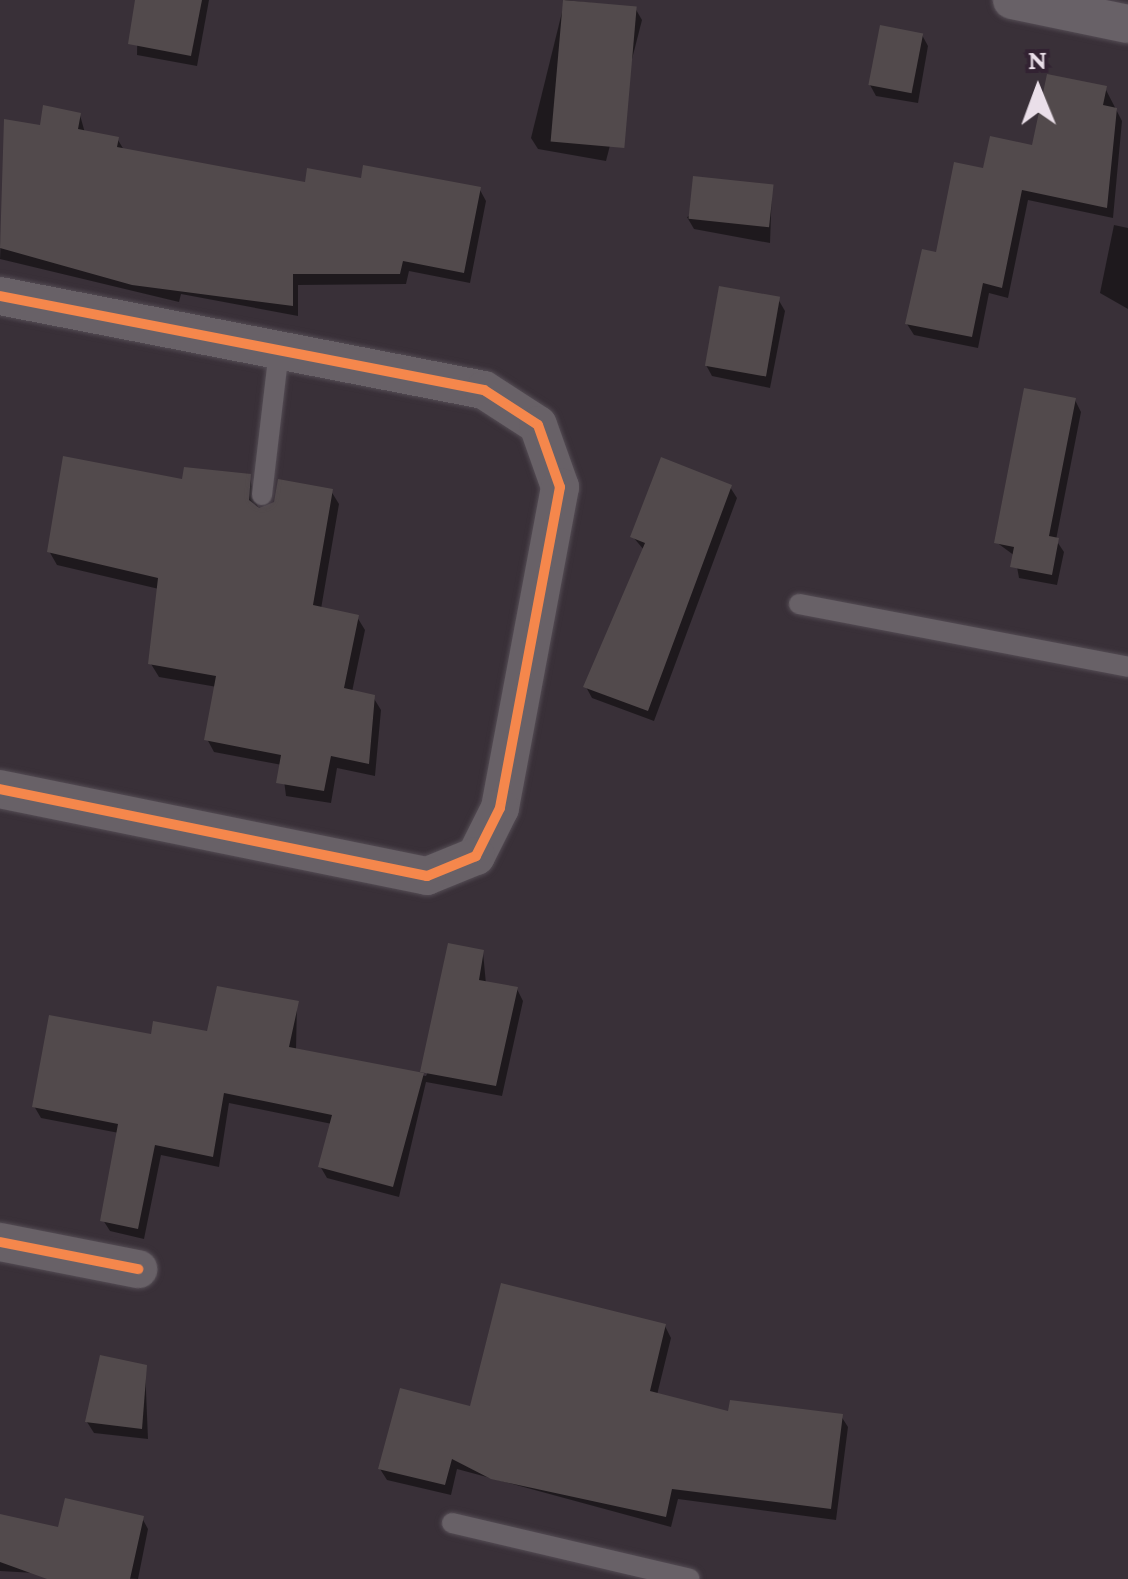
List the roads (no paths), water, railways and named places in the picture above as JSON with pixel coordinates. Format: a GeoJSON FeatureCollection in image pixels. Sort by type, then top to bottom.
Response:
{"type":"FeatureCollection","features":[{"type":"Feature","properties":{"kind":"street"},"geometry":{"type":"LineString","coordinates":[[1012,0],[1128,24]]}},
{"type":"Feature","properties":{"kind":"street"},"geometry":{"type":"LineString","coordinates":[[0,296],[484,390],[538,425],[560,487],[500,808],[476,856],[427,876],[0,789]]}},
{"type":"Feature","properties":{"kind":"street"},"geometry":{"type":"LineString","coordinates":[[0,1242],[138,1269]]}},
{"type":"Feature","properties":{"kind":"lane"},"geometry":{"type":"LineString","coordinates":[[262,495],[279,350]]}},
{"type":"Feature","properties":{"kind":"lane"},"geometry":{"type":"LineString","coordinates":[[799,604],[1128,666]]}},
{"type":"Feature","properties":{"kind":"lane"},"geometry":{"type":"LineString","coordinates":[[452,1523],[690,1579]]}}]}
